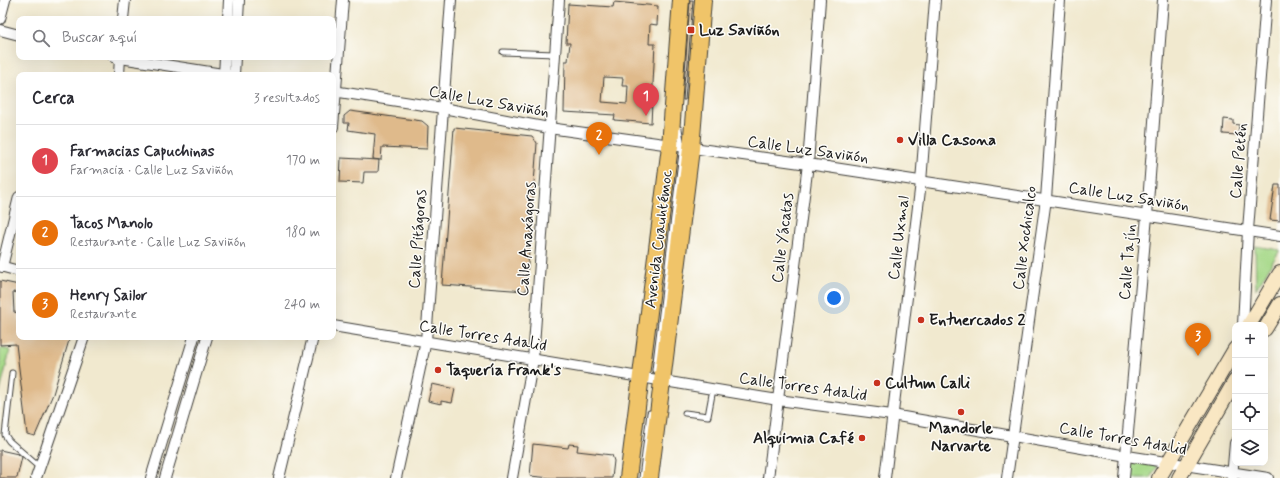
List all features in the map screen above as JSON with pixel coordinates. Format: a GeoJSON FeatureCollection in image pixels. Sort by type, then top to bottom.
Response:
{"type":"FeatureCollection","features":[{"type":"Feature","properties":{"kind":"main road","name":"Avenida Cuauhtémoc"},"geometry":{"type":"LineString","coordinates":[[628,478],[653,381],[681,147],[681,0]]}},
{"type":"Feature","properties":{"kind":"main road","name":"Avenida Cuauhtémoc"},"geometry":{"type":"LineString","coordinates":[[650,478],[653,381],[681,147],[703,0]]}},
{"type":"Feature","properties":{"kind":"main road"},"geometry":{"type":"LineString","coordinates":[[1251,322],[1280,273]]}},
{"type":"Feature","properties":{"kind":"main road"},"geometry":{"type":"LineString","coordinates":[[1268,324],[1280,304]]}},
{"type":"Feature","properties":{"kind":"main road"},"geometry":{"type":"LineString","coordinates":[[1159,478],[1232,354]]}},
{"type":"Feature","properties":{"kind":"main road"},"geometry":{"type":"LineString","coordinates":[[1179,478],[1232,386]]}},
{"type":"Feature","properties":{"kind":"street"},"geometry":{"type":"LineString","coordinates":[[0,19],[5,0]]}},
{"type":"Feature","properties":{"kind":"street"},"geometry":{"type":"LineString","coordinates":[[123,16],[124,0]]}},
{"type":"Feature","properties":{"kind":"street"},"geometry":{"type":"LineString","coordinates":[[228,16],[229,0]]}},
{"type":"Feature","properties":{"kind":"street"},"geometry":{"type":"LineString","coordinates":[[238,16],[240,0]]}},
{"type":"Feature","properties":{"kind":"street"},"geometry":{"type":"LineString","coordinates":[[336,80],[343,0]]}},
{"type":"Feature","properties":{"kind":"street","name":"Calle Pitágoras"},"geometry":{"type":"LineString","coordinates":[[396,478],[426,341],[451,0]]}},
{"type":"Feature","properties":{"kind":"street","name":"Calle Anaxágoras"},"geometry":{"type":"LineString","coordinates":[[512,478],[533,359],[559,0]]}},
{"type":"Feature","properties":{"kind":"street","name":"Calle Yácatas"},"geometry":{"type":"LineString","coordinates":[[768,478],[808,164],[820,0]]}},
{"type":"Feature","properties":{"kind":"street","name":"Calle Uxmal"},"geometry":{"type":"LineString","coordinates":[[885,478],[921,182],[935,0]]}},
{"type":"Feature","properties":{"kind":"street","name":"Calle Xochicalco"},"geometry":{"type":"LineString","coordinates":[[1007,478],[1046,199],[1060,0]]}},
{"type":"Feature","properties":{"kind":"street","name":"Calle Tajín"},"geometry":{"type":"LineString","coordinates":[[1124,478],[1147,216],[1163,0]]}},
{"type":"Feature","properties":{"kind":"street","name":"Calle Petén"},"geometry":{"type":"LineString","coordinates":[[1243,322],[1248,230],[1266,0]]}},
{"type":"Feature","properties":{"kind":"street"},"geometry":{"type":"LineString","coordinates":[[0,30],[16,34]]}},
{"type":"Feature","properties":{"kind":"street"},"geometry":{"type":"LineString","coordinates":[[118,60],[119,72]]}},
{"type":"Feature","properties":{"kind":"street"},"geometry":{"type":"LineString","coordinates":[[136,60],[210,72]]}},
{"type":"Feature","properties":{"kind":"street"},"geometry":{"type":"LineString","coordinates":[[226,60],[228,72]]}},
{"type":"Feature","properties":{"kind":"street"},"geometry":{"type":"LineString","coordinates":[[229,72],[234,60]]}},
{"type":"Feature","properties":{"kind":"street","name":"Calle Luz Saviñón"},"geometry":{"type":"LineString","coordinates":[[336,91],[443,108],[549,128],[1046,199],[1280,236]]}},
{"type":"Feature","properties":{"kind":"street"},"geometry":{"type":"LineString","coordinates":[[16,209],[1,266],[16,270]]}},
{"type":"Feature","properties":{"kind":"street","name":"Calle Torres Adalid"},"geometry":{"type":"LineString","coordinates":[[336,326],[533,359],[653,381],[778,400],[892,415],[1013,435],[1127,456],[1186,465],[1233,476],[1268,478]]}},
{"type":"Feature","properties":{"kind":"street"},"geometry":{"type":"LineString","coordinates":[[36,478],[83,340]]}},
{"type":"Feature","properties":{"kind":"street"},"geometry":{"type":"LineString","coordinates":[[151,478],[193,340]]}},
{"type":"Feature","properties":{"kind":"street"},"geometry":{"type":"LineString","coordinates":[[165,478],[206,340]]}},
{"type":"Feature","properties":{"kind":"street"},"geometry":{"type":"LineString","coordinates":[[279,478],[312,340]]}},
{"type":"Feature","properties":{"kind":"street"},"geometry":{"type":"LineString","coordinates":[[163,438],[176,442]]}},
{"type":"Feature","properties":{"kind":"street"},"geometry":{"type":"LineString","coordinates":[[1233,476],[1234,466]]}},
{"type":"Feature","properties":{"kind":"lane"},"geometry":{"type":"LineString","coordinates":[[681,147],[689,132],[699,0]]}},
{"type":"Feature","properties":{"kind":"lane"},"geometry":{"type":"LineString","coordinates":[[503,52],[554,54]]}},
{"type":"Feature","properties":{"kind":"lane"},"geometry":{"type":"LineString","coordinates":[[679,124],[678,131],[681,147]]}},
{"type":"Feature","properties":{"kind":"lane"},"geometry":{"type":"LineString","coordinates":[[12,373],[5,435],[9,441],[39,467]]}},
{"type":"Feature","properties":{"kind":"lane"},"geometry":{"type":"LineString","coordinates":[[685,413],[708,416],[713,389]]}},
{"type":"Feature","properties":{"kind":"lane"},"geometry":{"type":"LineString","coordinates":[[642,478],[650,410]]}},
{"type":"Feature","properties":{"kind":"green space"},"geometry":{"type":"Polygon","coordinates":[[[1255,246],[1280,250],[1256,289],[1255,246]]]}},
{"type":"Feature","properties":{"kind":"green space"},"geometry":{"type":"Polygon","coordinates":[[[0,348],[10,350],[0,392],[0,348]]]}},
{"type":"Feature","properties":{"kind":"green space"},"geometry":{"type":"Polygon","coordinates":[[[1129,460],[1157,466],[1150,478],[1129,478],[1129,460]]]}},
{"type":"Feature","properties":{"kind":"building"},"geometry":{"type":"Polygon","coordinates":[[[690,0],[693,0],[685,100],[683,100],[690,0]]]}},
{"type":"Feature","properties":{"kind":"building"},"geometry":{"type":"Polygon","coordinates":[[[614,2],[658,6],[657,25],[650,24],[649,44],[655,44],[651,123],[614,120],[615,115],[564,112],[565,61],[568,61],[570,43],[566,43],[568,4],[613,7],[614,2]],[[604,77],[602,102],[627,104],[628,86],[622,86],[623,78],[604,77]]]}},
{"type":"Feature","properties":{"kind":"building"},"geometry":{"type":"Polygon","coordinates":[[[350,111],[422,121],[428,126],[427,149],[382,147],[381,160],[373,159],[375,134],[348,130],[349,123],[344,123],[344,116],[350,111]]]}},
{"type":"Feature","properties":{"kind":"building"},"geometry":{"type":"Polygon","coordinates":[[[1224,119],[1233,120],[1233,124],[1239,125],[1238,135],[1223,134],[1224,119]]]}},
{"type":"Feature","properties":{"kind":"building"},"geometry":{"type":"Polygon","coordinates":[[[454,128],[532,136],[537,143],[526,291],[442,285],[454,128]]]}},
{"type":"Feature","properties":{"kind":"building"},"geometry":{"type":"Polygon","coordinates":[[[341,158],[379,160],[378,172],[364,172],[363,183],[340,182],[341,158]]]}},
{"type":"Feature","properties":{"kind":"building"},"geometry":{"type":"Polygon","coordinates":[[[1275,185],[1280,185],[1280,221],[1270,220],[1275,185]]]}},
{"type":"Feature","properties":{"kind":"building"},"geometry":{"type":"Polygon","coordinates":[[[0,281],[16,284],[16,292],[13,292],[14,312],[16,312],[16,340],[69,340],[53,394],[35,436],[27,434],[16,344],[0,345],[0,281]]]}},
{"type":"Feature","properties":{"kind":"building"},"geometry":{"type":"Polygon","coordinates":[[[432,384],[455,389],[452,403],[441,401],[441,404],[428,401],[432,384]]]}},
{"type":"Feature","properties":{"kind":"building"},"geometry":{"type":"Polygon","coordinates":[[[533,444],[568,448],[569,444],[578,445],[577,451],[612,455],[614,461],[612,478],[551,478],[530,476],[533,444]]]}},
{"type":"Feature","properties":{"kind":"building"},"geometry":{"type":"Polygon","coordinates":[[[0,450],[18,454],[22,457],[17,478],[0,478],[0,450]]]}},
{"type":"Feature","properties":{"kind":"place","name":"Luz Saviñón"},"geometry":{"type":"Point","coordinates":[691,30]}},
{"type":"Feature","properties":{"kind":"place","name":"Farmacias Capuchinas"},"geometry":{"type":"Point","coordinates":[646,116]}},
{"type":"Feature","properties":{"kind":"place","name":"Villa Casona"},"geometry":{"type":"Point","coordinates":[900,140]}},
{"type":"Feature","properties":{"kind":"place","name":"Tacos Manolo"},"geometry":{"type":"Point","coordinates":[599,155]}},
{"type":"Feature","properties":{"kind":"place","name":"Entuercados 2"},"geometry":{"type":"Point","coordinates":[921,320]}},
{"type":"Feature","properties":{"kind":"place","name":"Henry Sailor"},"geometry":{"type":"Point","coordinates":[1198,356]}},
{"type":"Feature","properties":{"kind":"place","name":"Taquería Frank's"},"geometry":{"type":"Point","coordinates":[438,370]}},
{"type":"Feature","properties":{"kind":"place","name":"Cultum Calli"},"geometry":{"type":"Point","coordinates":[877,383]}},
{"type":"Feature","properties":{"kind":"place","name":"Mandorle Narvarte"},"geometry":{"type":"Point","coordinates":[961,412]}},
{"type":"Feature","properties":{"kind":"place","name":"Alquimia Café"},"geometry":{"type":"Point","coordinates":[862,438]}}]}
